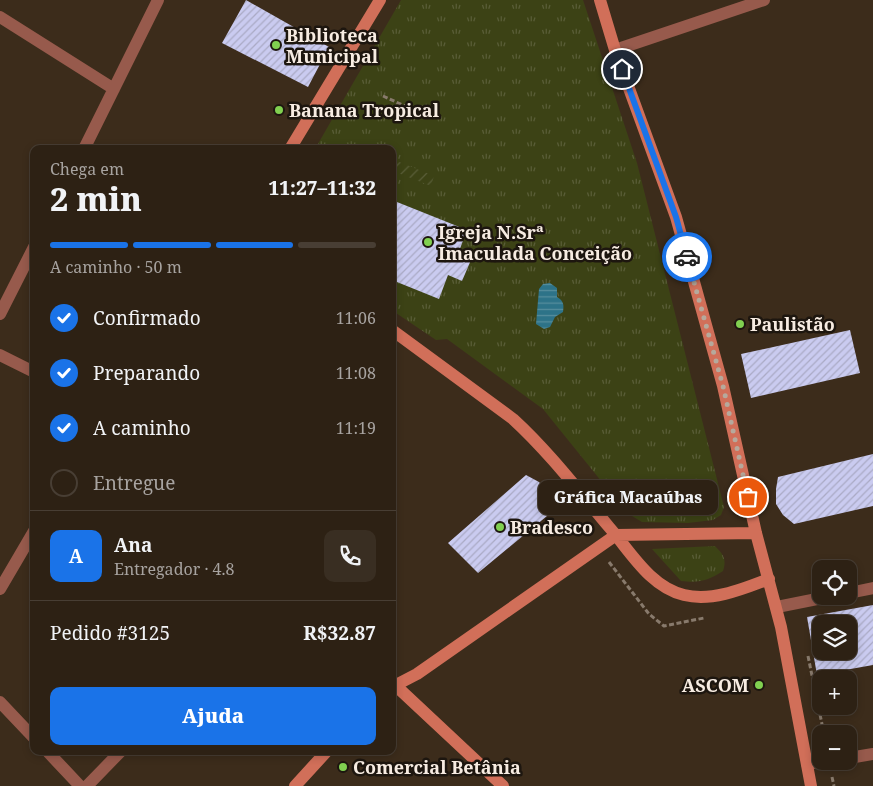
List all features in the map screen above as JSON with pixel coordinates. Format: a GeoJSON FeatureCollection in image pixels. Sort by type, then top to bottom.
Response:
{"type":"FeatureCollection","features":[{"type":"Feature","properties":{"kind":"main road"},"geometry":{"type":"LineString","coordinates":[[292,145],[380,0]]}},
{"type":"Feature","properties":{"kind":"main road"},"geometry":{"type":"LineString","coordinates":[[600,0],[615,50],[676,217],[723,386],[756,534],[777,607],[811,786]]}},
{"type":"Feature","properties":{"kind":"main road"},"geometry":{"type":"LineString","coordinates":[[396,333],[513,419],[530,435],[616,534],[636,561],[662,586],[683,595],[704,597],[741,590],[769,579]]}},
{"type":"Feature","properties":{"kind":"main road"},"geometry":{"type":"LineString","coordinates":[[396,684],[417,674],[616,534],[756,534]]}},
{"type":"Feature","properties":{"kind":"main road"},"geometry":{"type":"LineString","coordinates":[[396,688],[500,785]]}},
{"type":"Feature","properties":{"kind":"main road"},"geometry":{"type":"LineString","coordinates":[[295,786],[323,755]]}},
{"type":"Feature","properties":{"kind":"street"},"geometry":{"type":"LineString","coordinates":[[86,145],[158,0]]}},
{"type":"Feature","properties":{"kind":"street"},"geometry":{"type":"LineString","coordinates":[[615,50],[764,0]]}},
{"type":"Feature","properties":{"kind":"street"},"geometry":{"type":"LineString","coordinates":[[0,17],[114,89]]}},
{"type":"Feature","properties":{"kind":"street"},"geometry":{"type":"LineString","coordinates":[[0,314],[30,255]]}},
{"type":"Feature","properties":{"kind":"street"},"geometry":{"type":"LineString","coordinates":[[0,354],[30,370]]}},
{"type":"Feature","properties":{"kind":"street"},"geometry":{"type":"LineString","coordinates":[[0,589],[30,538]]}},
{"type":"Feature","properties":{"kind":"street"},"geometry":{"type":"LineString","coordinates":[[857,591],[873,588]]}},
{"type":"Feature","properties":{"kind":"street"},"geometry":{"type":"LineString","coordinates":[[777,607],[812,600]]}},
{"type":"Feature","properties":{"kind":"street"},"geometry":{"type":"LineString","coordinates":[[0,702],[30,734]]}},
{"type":"Feature","properties":{"kind":"street"},"geometry":{"type":"LineString","coordinates":[[857,757],[873,754]]}},
{"type":"Feature","properties":{"kind":"street"},"geometry":{"type":"LineString","coordinates":[[51,755],[80,786]]}},
{"type":"Feature","properties":{"kind":"street"},"geometry":{"type":"LineString","coordinates":[[87,786],[118,755]]}},
{"type":"Feature","properties":{"kind":"street"},"geometry":{"type":"LineString","coordinates":[[807,764],[812,763]]}},
{"type":"Feature","properties":{"kind":"path"},"geometry":{"type":"LineString","coordinates":[[383,96],[420,113]]}},
{"type":"Feature","properties":{"kind":"path"},"geometry":{"type":"LineString","coordinates":[[605,557],[649,614],[664,626],[709,617]]}},
{"type":"Feature","properties":{"kind":"path"},"geometry":{"type":"LineString","coordinates":[[808,651],[822,725]]}},
{"type":"Feature","properties":{"kind":"green space"},"geometry":{"type":"Polygon","coordinates":[[[401,0],[583,0],[637,163],[724,507],[721,515],[713,520],[688,523],[642,522],[627,513],[543,409],[447,339],[436,340],[396,313],[396,145],[317,145],[401,0]]]}},
{"type":"Feature","properties":{"kind":"green space"},"geometry":{"type":"Polygon","coordinates":[[[396,161],[434,176],[431,186],[396,172],[396,161]]]}},
{"type":"Feature","properties":{"kind":"green space"},"geometry":{"type":"Polygon","coordinates":[[[715,546],[724,557],[723,571],[708,579],[693,582],[681,581],[652,549],[715,546]]]}},
{"type":"Feature","properties":{"kind":"water"},"geometry":{"type":"Polygon","coordinates":[[[550,283],[557,288],[557,297],[563,303],[563,312],[555,317],[550,327],[544,329],[536,324],[539,289],[543,284],[550,283]]]}},
{"type":"Feature","properties":{"kind":"building","name":"Biblioteca Municipal"},"geometry":{"type":"Polygon","coordinates":[[[246,0],[329,47],[308,87],[222,43],[246,0]]]}},
{"type":"Feature","properties":{"kind":"building","name":"Igreja N.Srª Imaculada Conceição"},"geometry":{"type":"Polygon","coordinates":[[[396,202],[467,230],[458,254],[471,260],[462,281],[448,275],[439,299],[396,282],[396,202]]]}},
{"type":"Feature","properties":{"kind":"building"},"geometry":{"type":"Polygon","coordinates":[[[850,330],[860,373],[751,398],[741,354],[850,330]]]}},
{"type":"Feature","properties":{"kind":"building"},"geometry":{"type":"Polygon","coordinates":[[[873,454],[873,506],[794,524],[783,515],[776,504],[778,477],[873,454]]]}},
{"type":"Feature","properties":{"kind":"building","name":"Bradesco"},"geometry":{"type":"Polygon","coordinates":[[[526,475],[539,482],[551,495],[553,511],[478,573],[448,543],[526,475]]]}},
{"type":"Feature","properties":{"kind":"building"},"geometry":{"type":"Polygon","coordinates":[[[873,605],[873,665],[845,670],[816,670],[814,660],[857,660],[857,615],[818,615],[873,605]]]}},
{"type":"Feature","properties":{"kind":"building"},"geometry":{"type":"Polygon","coordinates":[[[812,616],[812,646],[807,617],[812,616]]]}},
{"type":"Feature","properties":{"kind":"way so far"},"geometry":{"type":"LineString","coordinates":[[687,257],[723,386],[748,497]]}},
{"type":"Feature","properties":{"kind":"place","name":"Biblioteca Municipal"},"geometry":{"type":"Point","coordinates":[276,45]}},
{"type":"Feature","properties":{"kind":"place","name":"Banana Tropical"},"geometry":{"type":"Point","coordinates":[279,110]}},
{"type":"Feature","properties":{"kind":"place","name":"Igreja N.Srª Imaculada Conceição"},"geometry":{"type":"Point","coordinates":[428,242]}},
{"type":"Feature","properties":{"kind":"place","name":"Paulistão"},"geometry":{"type":"Point","coordinates":[740,324]}},
{"type":"Feature","properties":{"kind":"place","name":"Gráfica Macaúbas"},"geometry":{"type":"Point","coordinates":[748,497]}},
{"type":"Feature","properties":{"kind":"place","name":"Bradesco"},"geometry":{"type":"Point","coordinates":[500,527]}},
{"type":"Feature","properties":{"kind":"place","name":"ASCOM"},"geometry":{"type":"Point","coordinates":[759,685]}},
{"type":"Feature","properties":{"kind":"place","name":"Comercial Betânia"},"geometry":{"type":"Point","coordinates":[343,767]}},
{"type":"Feature","properties":{"kind":"route"},"geometry":{"type":"LineString","coordinates":[[622,69],[676,217],[687,257]]}}]}
